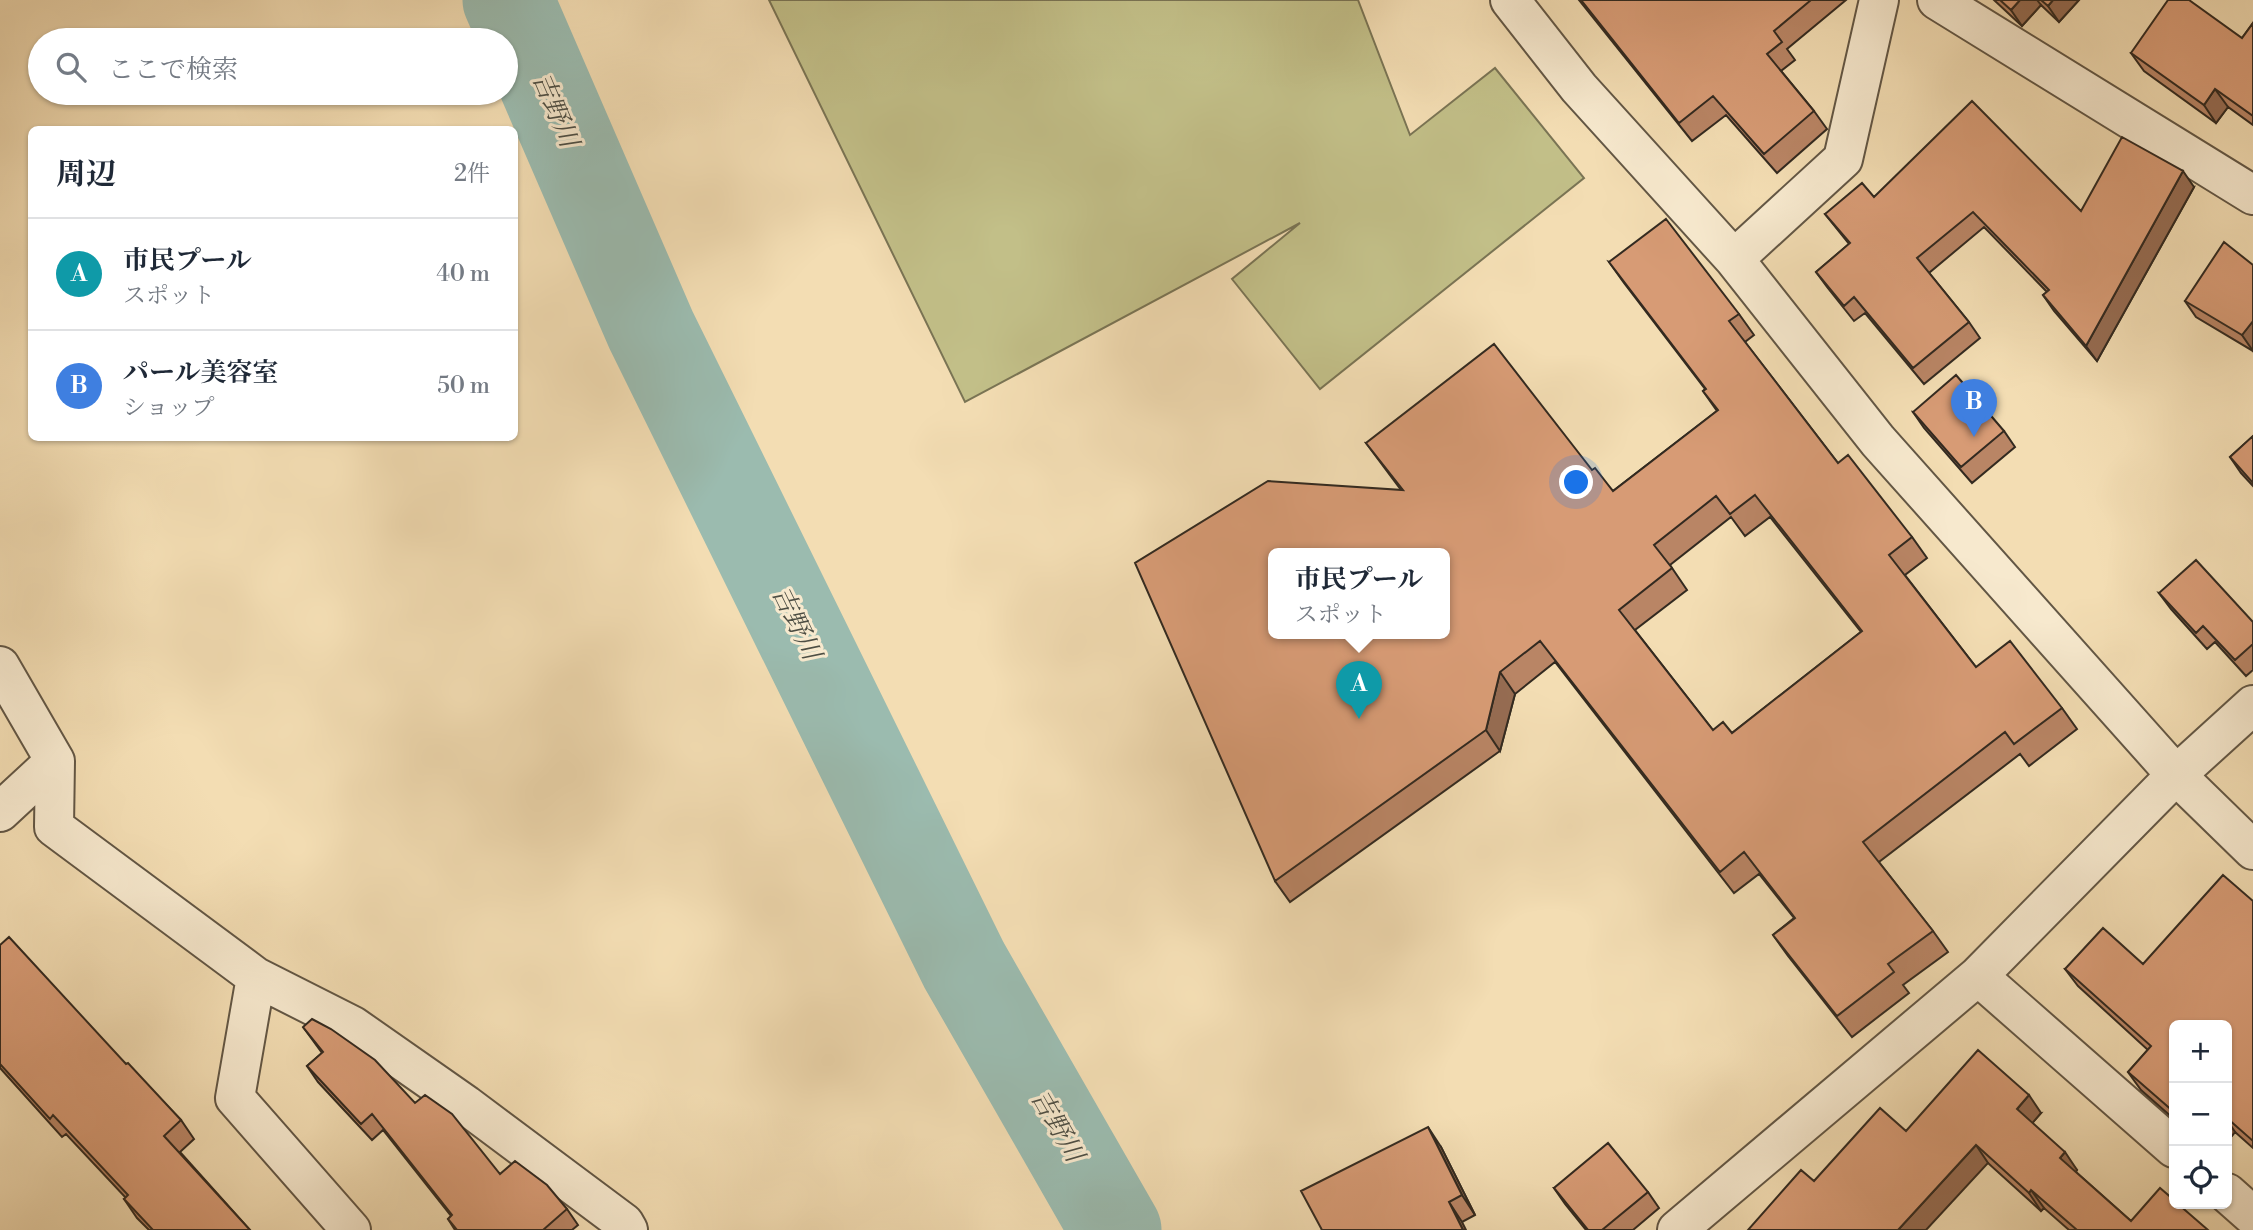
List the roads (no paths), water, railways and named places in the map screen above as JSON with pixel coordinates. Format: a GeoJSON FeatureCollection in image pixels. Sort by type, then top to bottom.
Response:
{"type":"FeatureCollection","features":[{"type":"Feature","properties":{"kind":"street"},"geometry":{"type":"LineString","coordinates":[[1510,0],[1579,88],[1734,259],[1878,441],[2176,775],[2253,850]]}},
{"type":"Feature","properties":{"kind":"street"},"geometry":{"type":"LineString","coordinates":[[1734,259],[1843,159],[1879,0]]}},
{"type":"Feature","properties":{"kind":"street"},"geometry":{"type":"LineString","coordinates":[[1937,0],[2253,195]]}},
{"type":"Feature","properties":{"kind":"street"},"geometry":{"type":"LineString","coordinates":[[0,666],[55,761],[54,827],[256,977],[353,1026],[466,1105],[624,1223],[628,1230]]}},
{"type":"Feature","properties":{"kind":"street"},"geometry":{"type":"LineString","coordinates":[[1697,1224],[1978,976],[2176,775],[2253,705]]}},
{"type":"Feature","properties":{"kind":"street"},"geometry":{"type":"LineString","coordinates":[[0,812],[55,761]]}},
{"type":"Feature","properties":{"kind":"street"},"geometry":{"type":"LineString","coordinates":[[1978,976],[2173,1146]]}},
{"type":"Feature","properties":{"kind":"street"},"geometry":{"type":"LineString","coordinates":[[256,977],[235,1098],[351,1230]]}},
{"type":"Feature","properties":{"kind":"street"},"geometry":{"type":"LineString","coordinates":[[2232,1197],[2253,1216]]}},
{"type":"Feature","properties":{"kind":"waterway","name":"吉野川"},"geometry":{"type":"LineString","coordinates":[[508,0],[651,330],[964,965],[1116,1230]]}},
{"type":"Feature","properties":{"kind":"place","name":"パール美容室"},"geometry":{"type":"Point","coordinates":[1974,437]}},
{"type":"Feature","properties":{"kind":"place","name":"市民プール"},"geometry":{"type":"Point","coordinates":[1359,719]}}]}
